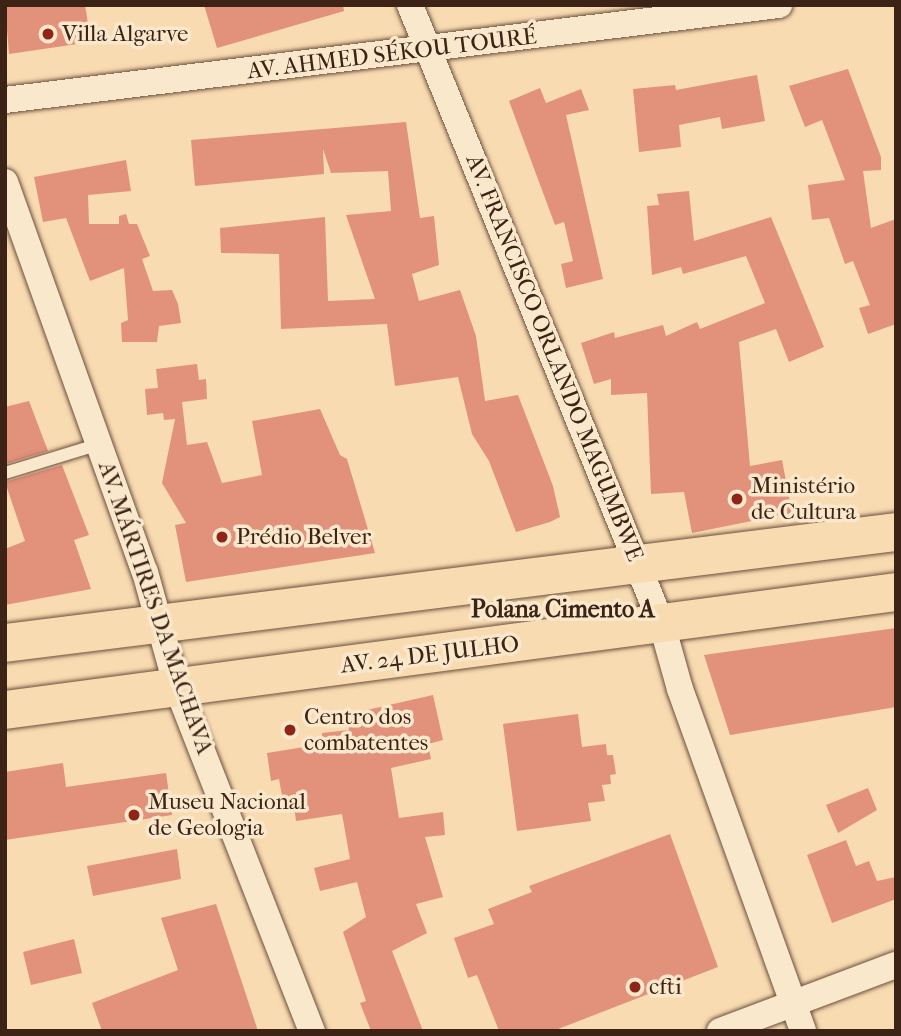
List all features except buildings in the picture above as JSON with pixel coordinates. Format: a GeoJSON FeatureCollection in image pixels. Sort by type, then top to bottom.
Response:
{"type":"FeatureCollection","features":[{"type":"Feature","properties":{"kind":"main road"},"geometry":{"type":"LineString","coordinates":[[5,643],[158,621],[637,566],[896,532]]}},
{"type":"Feature","properties":{"kind":"main road","name":"AV. 24 DE JULHO"},"geometry":{"type":"LineString","coordinates":[[5,710],[896,592]]}},
{"type":"Feature","properties":{"kind":"street","name":"AV. FRANCISCO ORLANDO MAGUMBWE"},"geometry":{"type":"LineString","coordinates":[[410,5],[662,625],[680,689],[803,1031]]}},
{"type":"Feature","properties":{"kind":"street","name":"AV. AHMED SÉKOU TOURÉ"},"geometry":{"type":"LineString","coordinates":[[5,100],[779,5]]}},
{"type":"Feature","properties":{"kind":"street","name":"AV. MÁRTIRES DA MACHAVA"},"geometry":{"type":"LineString","coordinates":[[5,182],[100,443],[177,687],[312,1031]]}},
{"type":"Feature","properties":{"kind":"street"},"geometry":{"type":"LineString","coordinates":[[720,1031],[896,965]]}},
{"type":"Feature","properties":{"kind":"lane"},"geometry":{"type":"LineString","coordinates":[[5,473],[100,443]]}},
{"type":"Feature","properties":{"kind":"place","name":"Villa Algarve"},"geometry":{"type":"Point","coordinates":[48,34]}},
{"type":"Feature","properties":{"kind":"place","name":"Ministério de Cultura"},"geometry":{"type":"Point","coordinates":[737,499]}},
{"type":"Feature","properties":{"kind":"place","name":"Prédio Belver"},"geometry":{"type":"Point","coordinates":[222,537]}},
{"type":"Feature","properties":{"kind":"place","name":"Centro dos combatentes"},"geometry":{"type":"Point","coordinates":[290,730]}},
{"type":"Feature","properties":{"kind":"place","name":"Museu Nacional de Geologia"},"geometry":{"type":"Point","coordinates":[134,815]}},
{"type":"Feature","properties":{"kind":"place","name":"cfti"},"geometry":{"type":"Point","coordinates":[635,987]}},
{"type":"Feature","properties":{"kind":"district","name":"Polana Cimento A"},"geometry":{"type":"Point","coordinates":[563,610]}}]}
